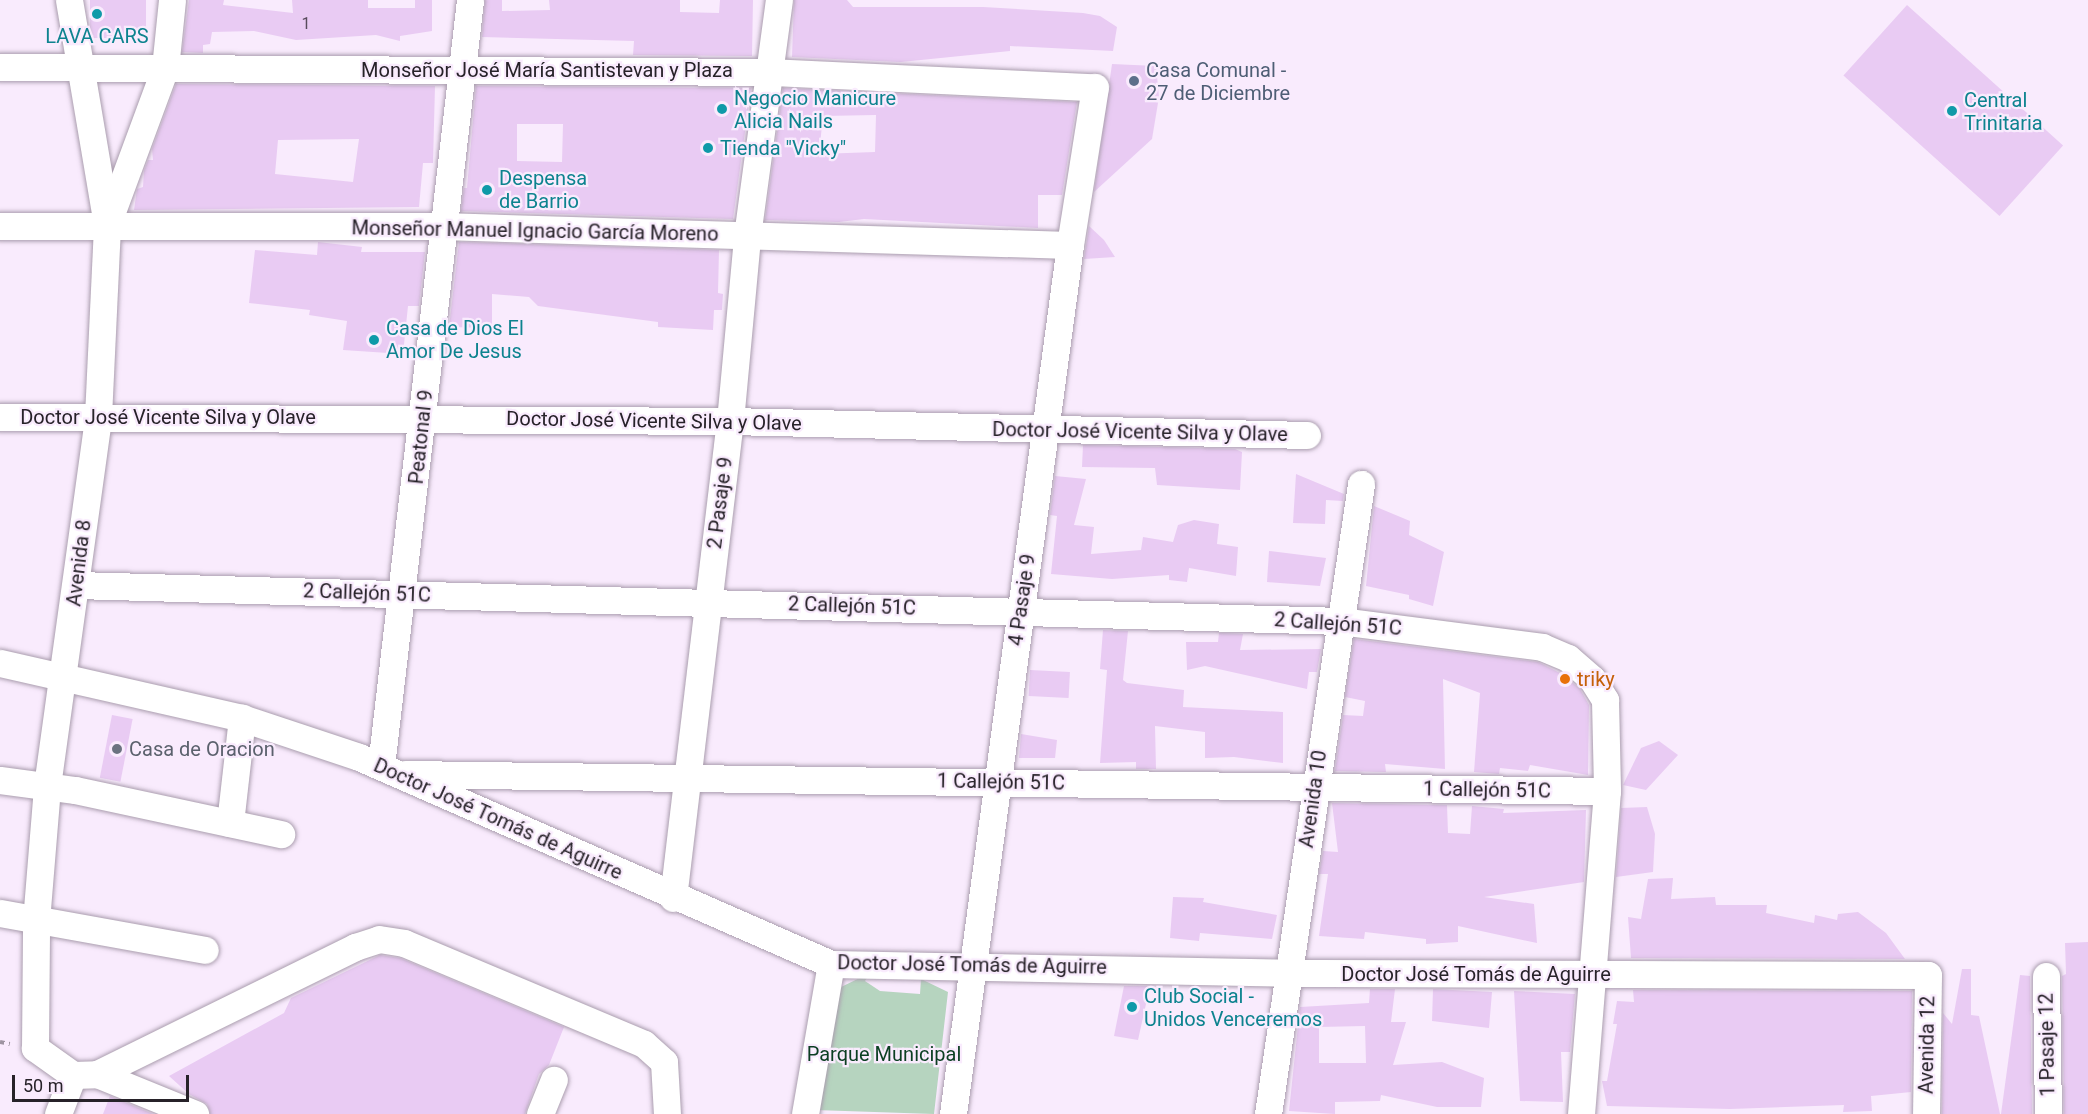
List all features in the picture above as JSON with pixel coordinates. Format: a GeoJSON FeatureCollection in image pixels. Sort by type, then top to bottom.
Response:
{"type":"FeatureCollection","features":[{"type":"Feature","properties":{"kind":"street"},"geometry":{"type":"LineString","coordinates":[[69,0],[107,225]]}},
{"type":"Feature","properties":{"kind":"street","name":"Avenida 8"},"geometry":{"type":"LineString","coordinates":[[85,1074],[35,1047],[36,921],[47,786],[98,417],[107,225],[165,68],[172,0]]}},
{"type":"Feature","properties":{"kind":"street","name":"Peatonal 9"},"geometry":{"type":"LineString","coordinates":[[388,770],[441,226],[470,0]]}},
{"type":"Feature","properties":{"kind":"street","name":"2 Pasaje 9"},"geometry":{"type":"LineString","coordinates":[[673,898],[730,421],[747,236],[779,0]]}},
{"type":"Feature","properties":{"kind":"street","name":"Monseñor José María Santistevan y Plaza"},"geometry":{"type":"LineString","coordinates":[[0,67],[462,68],[771,72],[1095,87]]}},
{"type":"Feature","properties":{"kind":"street","name":"4 Pasaje 9"},"geometry":{"type":"LineString","coordinates":[[953,1114],[971,964],[1070,245],[1095,87]]}},
{"type":"Feature","properties":{"kind":"street","name":"Monseñor Manuel Ignacio García Moreno"},"geometry":{"type":"LineString","coordinates":[[0,226],[441,226],[1070,245]]}},
{"type":"Feature","properties":{"kind":"street","name":"Doctor José Vicente Silva y Olave"},"geometry":{"type":"LineString","coordinates":[[0,417],[730,421],[1046,431],[1307,435]]}},
{"type":"Feature","properties":{"kind":"street","name":"Avenida 10"},"geometry":{"type":"LineString","coordinates":[[1268,1114],[1361,484]]}},
{"type":"Feature","properties":{"kind":"street","name":"2 Callejón 51C"},"geometry":{"type":"LineString","coordinates":[[76,585],[708,601],[1340,621],[1542,647],[1568,658],[1592,679],[1605,700],[1607,791]]}},
{"type":"Feature","properties":{"kind":"street","name":"Doctor José Tomás de Aguirre"},"geometry":{"type":"LineString","coordinates":[[0,663],[242,718],[388,770],[673,898],[831,964],[971,964],[1289,973],[1928,975]]}},
{"type":"Feature","properties":{"kind":"street"},"geometry":{"type":"LineString","coordinates":[[230,823],[242,718]]}},
{"type":"Feature","properties":{"kind":"street","name":"1 Callejón 51C"},"geometry":{"type":"LineString","coordinates":[[388,770],[687,778],[1607,791]]}},
{"type":"Feature","properties":{"kind":"street"},"geometry":{"type":"LineString","coordinates":[[0,780],[47,786],[281,834]]}},
{"type":"Feature","properties":{"kind":"street"},"geometry":{"type":"LineString","coordinates":[[1581,1114],[1607,791]]}},
{"type":"Feature","properties":{"kind":"street"},"geometry":{"type":"LineString","coordinates":[[0,913],[205,950]]}},
{"type":"Feature","properties":{"kind":"street"},"geometry":{"type":"LineString","coordinates":[[58,1114],[85,1074],[355,947],[379,939],[404,943],[644,1044],[664,1062],[668,1114]]}},
{"type":"Feature","properties":{"kind":"street"},"geometry":{"type":"LineString","coordinates":[[805,1114],[831,964]]}},
{"type":"Feature","properties":{"kind":"street","name":"Avenida 12"},"geometry":{"type":"LineString","coordinates":[[1926,1114],[1928,975]]}},
{"type":"Feature","properties":{"kind":"street","name":"1 Pasaje 12"},"geometry":{"type":"LineString","coordinates":[[2046,976],[2048,1114]]}},
{"type":"Feature","properties":{"kind":"street"},"geometry":{"type":"LineString","coordinates":[[85,1074],[195,1114]]}},
{"type":"Feature","properties":{"kind":"street"},"geometry":{"type":"LineString","coordinates":[[540,1114],[554,1080]]}},
{"type":"Feature","properties":{"kind":"green space","name":"Parque Municipal"},"geometry":{"type":"Polygon","coordinates":[[[870,973],[865,981],[880,991],[920,994],[921,979],[948,992],[934,1114],[815,1110],[839,988],[870,973]]]}},
{"type":"Feature","properties":{"kind":"building"},"geometry":{"type":"Polygon","coordinates":[[[90,0],[146,0],[146,38],[90,38],[90,0]]]}},
{"type":"Feature","properties":{"kind":"building"},"geometry":{"type":"Polygon","coordinates":[[[189,0],[224,0],[223,5],[293,13],[292,0],[368,0],[368,8],[415,8],[415,0],[432,0],[432,31],[400,36],[400,41],[376,35],[296,40],[254,31],[212,32],[210,44],[203,45],[203,53],[182,52],[189,0]]]}},
{"type":"Feature","properties":{"kind":"building"},"geometry":{"type":"Polygon","coordinates":[[[485,0],[502,0],[502,11],[550,10],[549,0],[680,0],[680,12],[719,13],[720,0],[753,0],[752,56],[633,55],[634,41],[482,37],[485,0]]]}},
{"type":"Feature","properties":{"kind":"building"},"geometry":{"type":"Polygon","coordinates":[[[794,0],[847,0],[853,7],[983,7],[1083,13],[1100,16],[1117,27],[1113,51],[1010,46],[1010,51],[901,62],[792,57],[794,0]]]}},
{"type":"Feature","properties":{"kind":"building","name":"Central Trinitaria"},"geometry":{"type":"Polygon","coordinates":[[[1907,5],[2063,146],[1999,216],[1843,76],[1907,5]]]}},
{"type":"Feature","properties":{"kind":"building"},"geometry":{"type":"Polygon","coordinates":[[[1112,64],[1156,66],[1159,97],[1152,139],[1094,192],[1112,64]]]}},
{"type":"Feature","properties":{"kind":"building"},"geometry":{"type":"Polygon","coordinates":[[[176,84],[435,86],[433,163],[423,163],[419,207],[134,210],[137,189],[143,187],[144,171],[148,160],[153,160],[152,149],[176,84]],[[359,139],[278,140],[275,174],[353,182],[359,139]]]}},
{"type":"Feature","properties":{"kind":"building"},"geometry":{"type":"Polygon","coordinates":[[[476,86],[751,88],[733,219],[461,211],[464,188],[467,188],[476,86]],[[517,124],[517,161],[562,162],[563,124],[517,124]]]}},
{"type":"Feature","properties":{"kind":"building"},"geometry":{"type":"Polygon","coordinates":[[[783,88],[1077,102],[1062,195],[1038,195],[1038,228],[864,219],[839,222],[765,220],[783,88]],[[876,115],[823,116],[819,154],[875,152],[876,115]]]}},
{"type":"Feature","properties":{"kind":"building"},"geometry":{"type":"Polygon","coordinates":[[[1089,226],[1104,240],[1115,257],[1084,259],[1089,226]]]}},
{"type":"Feature","properties":{"kind":"building"},"geometry":{"type":"Polygon","coordinates":[[[318,242],[362,247],[361,252],[425,252],[419,306],[408,306],[403,354],[343,350],[347,321],[309,315],[310,310],[249,303],[255,250],[317,255],[318,242]]]}},
{"type":"Feature","properties":{"kind":"building"},"geometry":{"type":"Polygon","coordinates":[[[459,242],[719,250],[718,293],[723,294],[722,310],[714,310],[713,330],[658,327],[658,322],[538,306],[529,297],[492,294],[492,328],[449,327],[459,242]]]}},
{"type":"Feature","properties":{"kind":"building"},"geometry":{"type":"Polygon","coordinates":[[[1083,445],[1235,449],[1242,452],[1240,490],[1157,485],[1155,468],[1082,467],[1083,445]]]}},
{"type":"Feature","properties":{"kind":"building"},"geometry":{"type":"Polygon","coordinates":[[[1296,474],[1344,494],[1343,501],[1326,500],[1325,524],[1293,523],[1296,474]]]}},
{"type":"Feature","properties":{"kind":"building"},"geometry":{"type":"Polygon","coordinates":[[[1055,476],[1086,479],[1074,525],[1094,527],[1091,554],[1141,550],[1143,537],[1173,542],[1178,525],[1194,520],[1219,524],[1217,544],[1238,547],[1236,576],[1189,568],[1187,582],[1169,580],[1169,575],[1112,579],[1051,574],[1057,516],[1050,515],[1055,476]]]}},
{"type":"Feature","properties":{"kind":"building"},"geometry":{"type":"Polygon","coordinates":[[[1374,506],[1410,521],[1409,535],[1444,552],[1433,606],[1409,599],[1409,595],[1366,586],[1374,506]]]}},
{"type":"Feature","properties":{"kind":"building"},"geometry":{"type":"Polygon","coordinates":[[[1269,551],[1326,558],[1320,586],[1267,582],[1269,551]]]}},
{"type":"Feature","properties":{"kind":"building"},"geometry":{"type":"Polygon","coordinates":[[[1103,630],[1128,631],[1123,680],[1127,683],[1184,690],[1183,707],[1283,712],[1283,763],[1234,757],[1205,758],[1205,732],[1155,726],[1156,769],[1136,769],[1136,762],[1100,763],[1107,670],[1100,669],[1103,630]]]}},
{"type":"Feature","properties":{"kind":"building"},"geometry":{"type":"Polygon","coordinates":[[[1219,633],[1243,634],[1240,650],[1321,649],[1317,672],[1309,672],[1307,689],[1205,666],[1187,670],[1186,642],[1218,642],[1219,633]]]}},
{"type":"Feature","properties":{"kind":"building"},"geometry":{"type":"Polygon","coordinates":[[[1354,639],[1538,662],[1562,674],[1580,689],[1589,705],[1588,775],[1530,765],[1528,771],[1500,768],[1499,774],[1474,772],[1480,693],[1443,679],[1445,769],[1385,764],[1386,772],[1335,771],[1343,715],[1363,716],[1365,701],[1345,697],[1354,639]]]}},
{"type":"Feature","properties":{"kind":"building"},"geometry":{"type":"Polygon","coordinates":[[[1030,670],[1070,672],[1069,698],[1029,696],[1030,670]]]}},
{"type":"Feature","properties":{"kind":"building","name":"Casa de Oracion"},"geometry":{"type":"Polygon","coordinates":[[[112,715],[133,719],[120,782],[100,778],[112,715]]]}},
{"type":"Feature","properties":{"kind":"building"},"geometry":{"type":"Polygon","coordinates":[[[1021,734],[1057,740],[1055,758],[1019,758],[1021,734]]]}},
{"type":"Feature","properties":{"kind":"building"},"geometry":{"type":"Polygon","coordinates":[[[1659,741],[1678,755],[1646,790],[1623,785],[1641,748],[1659,741]]]}},
{"type":"Feature","properties":{"kind":"building"},"geometry":{"type":"Polygon","coordinates":[[[1332,803],[1447,805],[1448,833],[1470,834],[1472,806],[1504,809],[1503,813],[1586,810],[1584,882],[1484,897],[1534,904],[1537,943],[1458,926],[1458,942],[1426,944],[1426,939],[1365,932],[1364,939],[1319,936],[1328,874],[1319,874],[1323,851],[1338,852],[1332,803]]]}},
{"type":"Feature","properties":{"kind":"building"},"geometry":{"type":"Polygon","coordinates":[[[1647,807],[1655,834],[1653,872],[1616,877],[1621,808],[1647,807]]]}},
{"type":"Feature","properties":{"kind":"building"},"geometry":{"type":"Polygon","coordinates":[[[1673,878],[1671,899],[1715,897],[1716,905],[1767,905],[1766,913],[1814,923],[1815,915],[1837,920],[1838,914],[1858,912],[1886,933],[1905,959],[1631,958],[1628,917],[1641,919],[1648,879],[1673,878]]]}},
{"type":"Feature","properties":{"kind":"building"},"geometry":{"type":"Polygon","coordinates":[[[1173,897],[1204,898],[1203,902],[1277,915],[1272,939],[1200,933],[1199,941],[1170,938],[1173,897]]]}},
{"type":"Feature","properties":{"kind":"building"},"geometry":{"type":"Polygon","coordinates":[[[2088,942],[2088,1114],[2064,1114],[2062,976],[2066,974],[2065,943],[2088,942]]]}},
{"type":"Feature","properties":{"kind":"building"},"geometry":{"type":"Polygon","coordinates":[[[380,955],[400,958],[564,1027],[549,1065],[539,1074],[525,1114],[210,1114],[207,1104],[189,1094],[169,1076],[284,1013],[291,998],[380,955]]]}},
{"type":"Feature","properties":{"kind":"building"},"geometry":{"type":"Polygon","coordinates":[[[1962,969],[1971,969],[1971,1015],[1979,1016],[2000,1114],[1942,1114],[1943,1013],[1952,1024],[1962,969]]]}},
{"type":"Feature","properties":{"kind":"building"},"geometry":{"type":"Polygon","coordinates":[[[2020,975],[2030,976],[2032,1114],[2001,1114],[2020,975]]]}},
{"type":"Feature","properties":{"kind":"building","name":"Club Social - Unidos Venceremos"},"geometry":{"type":"Polygon","coordinates":[[[1124,986],[1150,986],[1138,1040],[1114,1036],[1124,986]]]}},
{"type":"Feature","properties":{"kind":"building"},"geometry":{"type":"Polygon","coordinates":[[[1370,989],[1395,989],[1391,1022],[1406,1022],[1393,1065],[1442,1062],[1484,1078],[1481,1107],[1437,1107],[1381,1095],[1380,1101],[1335,1102],[1335,1114],[1289,1111],[1300,1007],[1369,1003],[1370,989]],[[1365,1026],[1319,1027],[1319,1063],[1366,1063],[1365,1026]]]}},
{"type":"Feature","properties":{"kind":"building"},"geometry":{"type":"Polygon","coordinates":[[[1433,989],[1492,992],[1489,1028],[1432,1021],[1433,989]]]}},
{"type":"Feature","properties":{"kind":"building"},"geometry":{"type":"Polygon","coordinates":[[[1633,990],[1912,991],[1911,1092],[1871,1096],[1872,1111],[1843,1112],[1844,1105],[1730,1109],[1607,1106],[1602,1081],[1607,1081],[1617,1024],[1613,1024],[1617,1001],[1634,1002],[1633,990]]]}},
{"type":"Feature","properties":{"kind":"building"},"geometry":{"type":"Polygon","coordinates":[[[1514,991],[1575,994],[1570,1052],[1561,1052],[1563,1102],[1520,1101],[1514,991]]]}},
{"type":"Feature","properties":{"kind":"building"},"geometry":{"type":"Polygon","coordinates":[[[110,1096],[153,1114],[103,1114],[110,1096]]]}},
{"type":"Feature","properties":{"kind":"place","name":"LAVA CARS"},"geometry":{"type":"Point","coordinates":[97,14]}},
{"type":"Feature","properties":{"kind":"place","name":"Casa Comunal - 27 de Diciembre"},"geometry":{"type":"Point","coordinates":[1134,81]}},
{"type":"Feature","properties":{"kind":"place","name":"Negocio Manicure Alicia Nails"},"geometry":{"type":"Point","coordinates":[722,109]}},
{"type":"Feature","properties":{"kind":"place","name":"Central Trinitaria"},"geometry":{"type":"Point","coordinates":[1952,111]}},
{"type":"Feature","properties":{"kind":"place","name":"Tienda \"Vicky\""},"geometry":{"type":"Point","coordinates":[708,148]}},
{"type":"Feature","properties":{"kind":"place","name":"Despensa de Barrio"},"geometry":{"type":"Point","coordinates":[487,190]}},
{"type":"Feature","properties":{"kind":"place","name":"Casa de Dios El Amor De Jesus"},"geometry":{"type":"Point","coordinates":[374,340]}},
{"type":"Feature","properties":{"kind":"place","name":"triky"},"geometry":{"type":"Point","coordinates":[1565,679]}},
{"type":"Feature","properties":{"kind":"place","name":"Casa de Oracion"},"geometry":{"type":"Point","coordinates":[117,749]}},
{"type":"Feature","properties":{"kind":"place","name":"Club Social - Unidos Venceremos"},"geometry":{"type":"Point","coordinates":[1132,1007]}}]}
